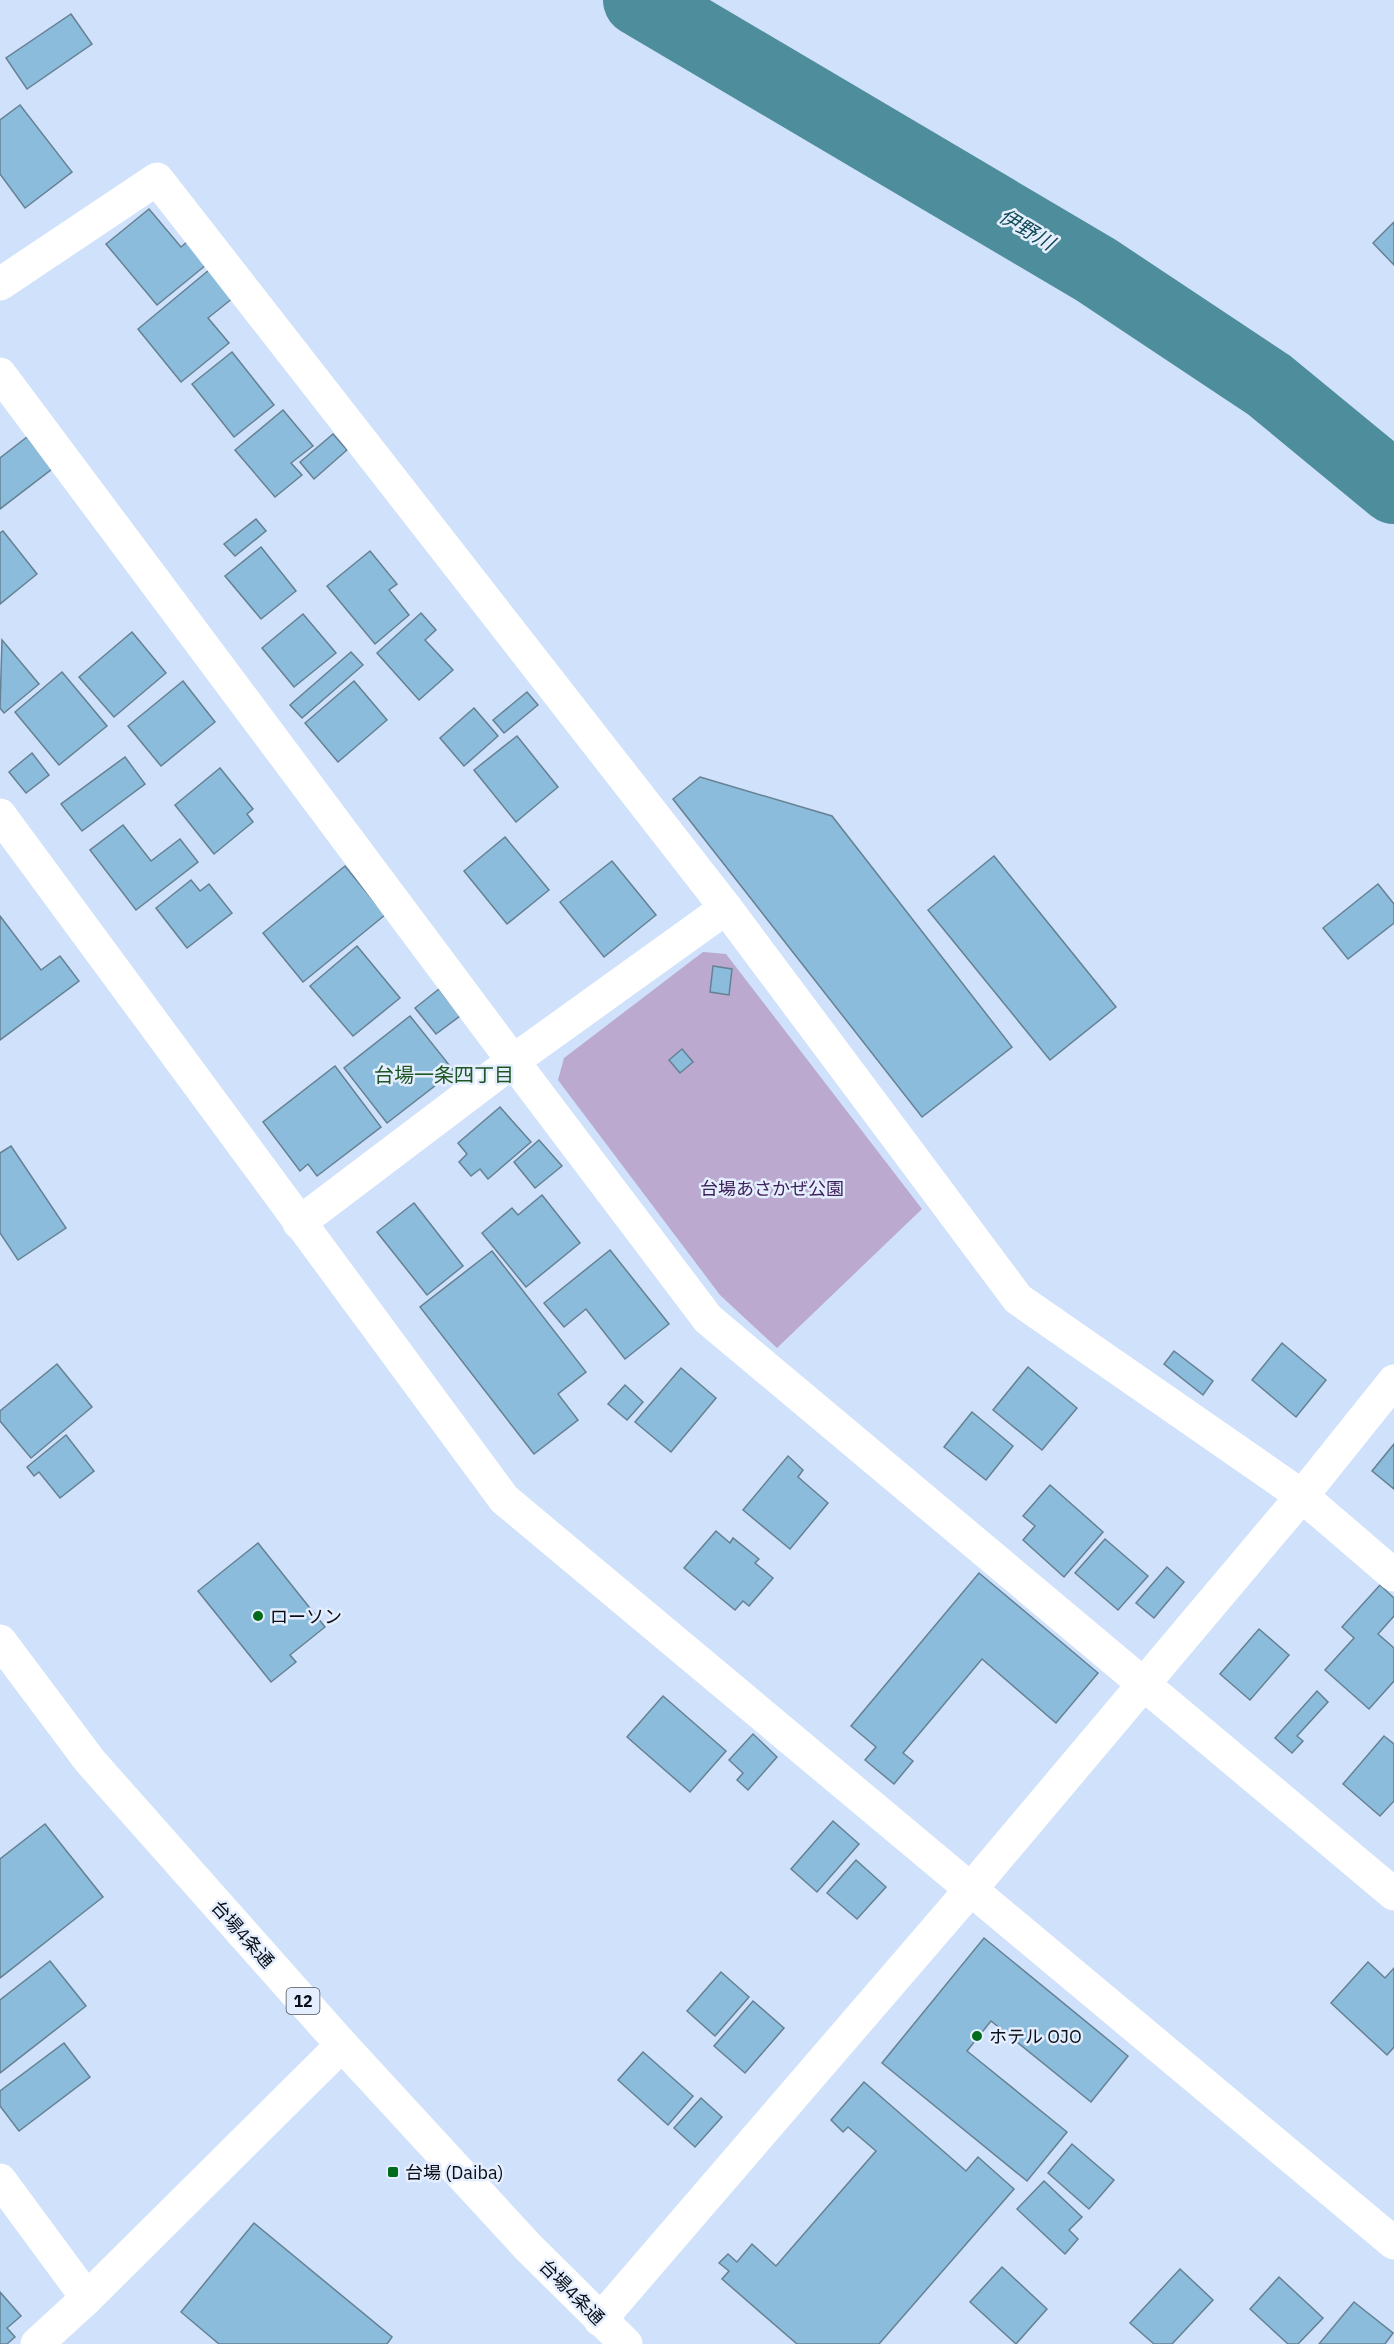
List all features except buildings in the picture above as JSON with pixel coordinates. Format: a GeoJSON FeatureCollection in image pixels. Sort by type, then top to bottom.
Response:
{"type":"FeatureCollection","features":[{"type":"Feature","properties":{"kind":"main road"},"geometry":{"type":"LineString","coordinates":[[0,284],[157,179],[726,908],[1018,1299],[1302,1497],[1394,1575]]}},
{"type":"Feature","properties":{"kind":"main road"},"geometry":{"type":"LineString","coordinates":[[0,374],[513,1062],[708,1319],[1394,1894]]}},
{"type":"Feature","properties":{"kind":"main road"},"geometry":{"type":"LineString","coordinates":[[0,815],[504,1499],[1394,2243]]}},
{"type":"Feature","properties":{"kind":"main road"},"geometry":{"type":"LineString","coordinates":[[299,1223],[513,1062],[726,908]]}},
{"type":"Feature","properties":{"kind":"main road"},"geometry":{"type":"LineString","coordinates":[[600,2320],[971,1889],[1141,1684],[1302,1497],[1394,1381]]}},
{"type":"Feature","properties":{"kind":"main road","name":"台場4条通"},"geometry":{"type":"LineString","coordinates":[[0,1641],[90,1761],[342,2045],[528,2247],[626,2344]]}},
{"type":"Feature","properties":{"kind":"main road"},"geometry":{"type":"LineString","coordinates":[[37,2344],[87,2298],[342,2045]]}},
{"type":"Feature","properties":{"kind":"main road"},"geometry":{"type":"LineString","coordinates":[[0,2180],[87,2298]]}},
{"type":"Feature","properties":{"kind":"green space","name":"台場あさかぜ公園"},"geometry":{"type":"Polygon","coordinates":[[[703,952],[726,954],[922,1209],[777,1348],[720,1295],[558,1080],[564,1058],[703,952]]]}},
{"type":"Feature","properties":{"kind":"waterway","name":"伊野川"},"geometry":{"type":"LineString","coordinates":[[639,0],[1096,270],[1269,385],[1394,488]]}},
{"type":"Feature","properties":{"kind":"place","name":"ローソン"},"geometry":{"type":"Point","coordinates":[258,1616]}},
{"type":"Feature","properties":{"kind":"place","name":"ホテル OJO"},"geometry":{"type":"Point","coordinates":[977,2036]}},
{"type":"Feature","properties":{"kind":"place","name":"台場 (Daiba)"},"geometry":{"type":"Point","coordinates":[393,2172]}},
{"type":"Feature","properties":{"kind":"district","name":"台場一条四丁目"},"geometry":{"type":"Point","coordinates":[444,1074]}}]}
